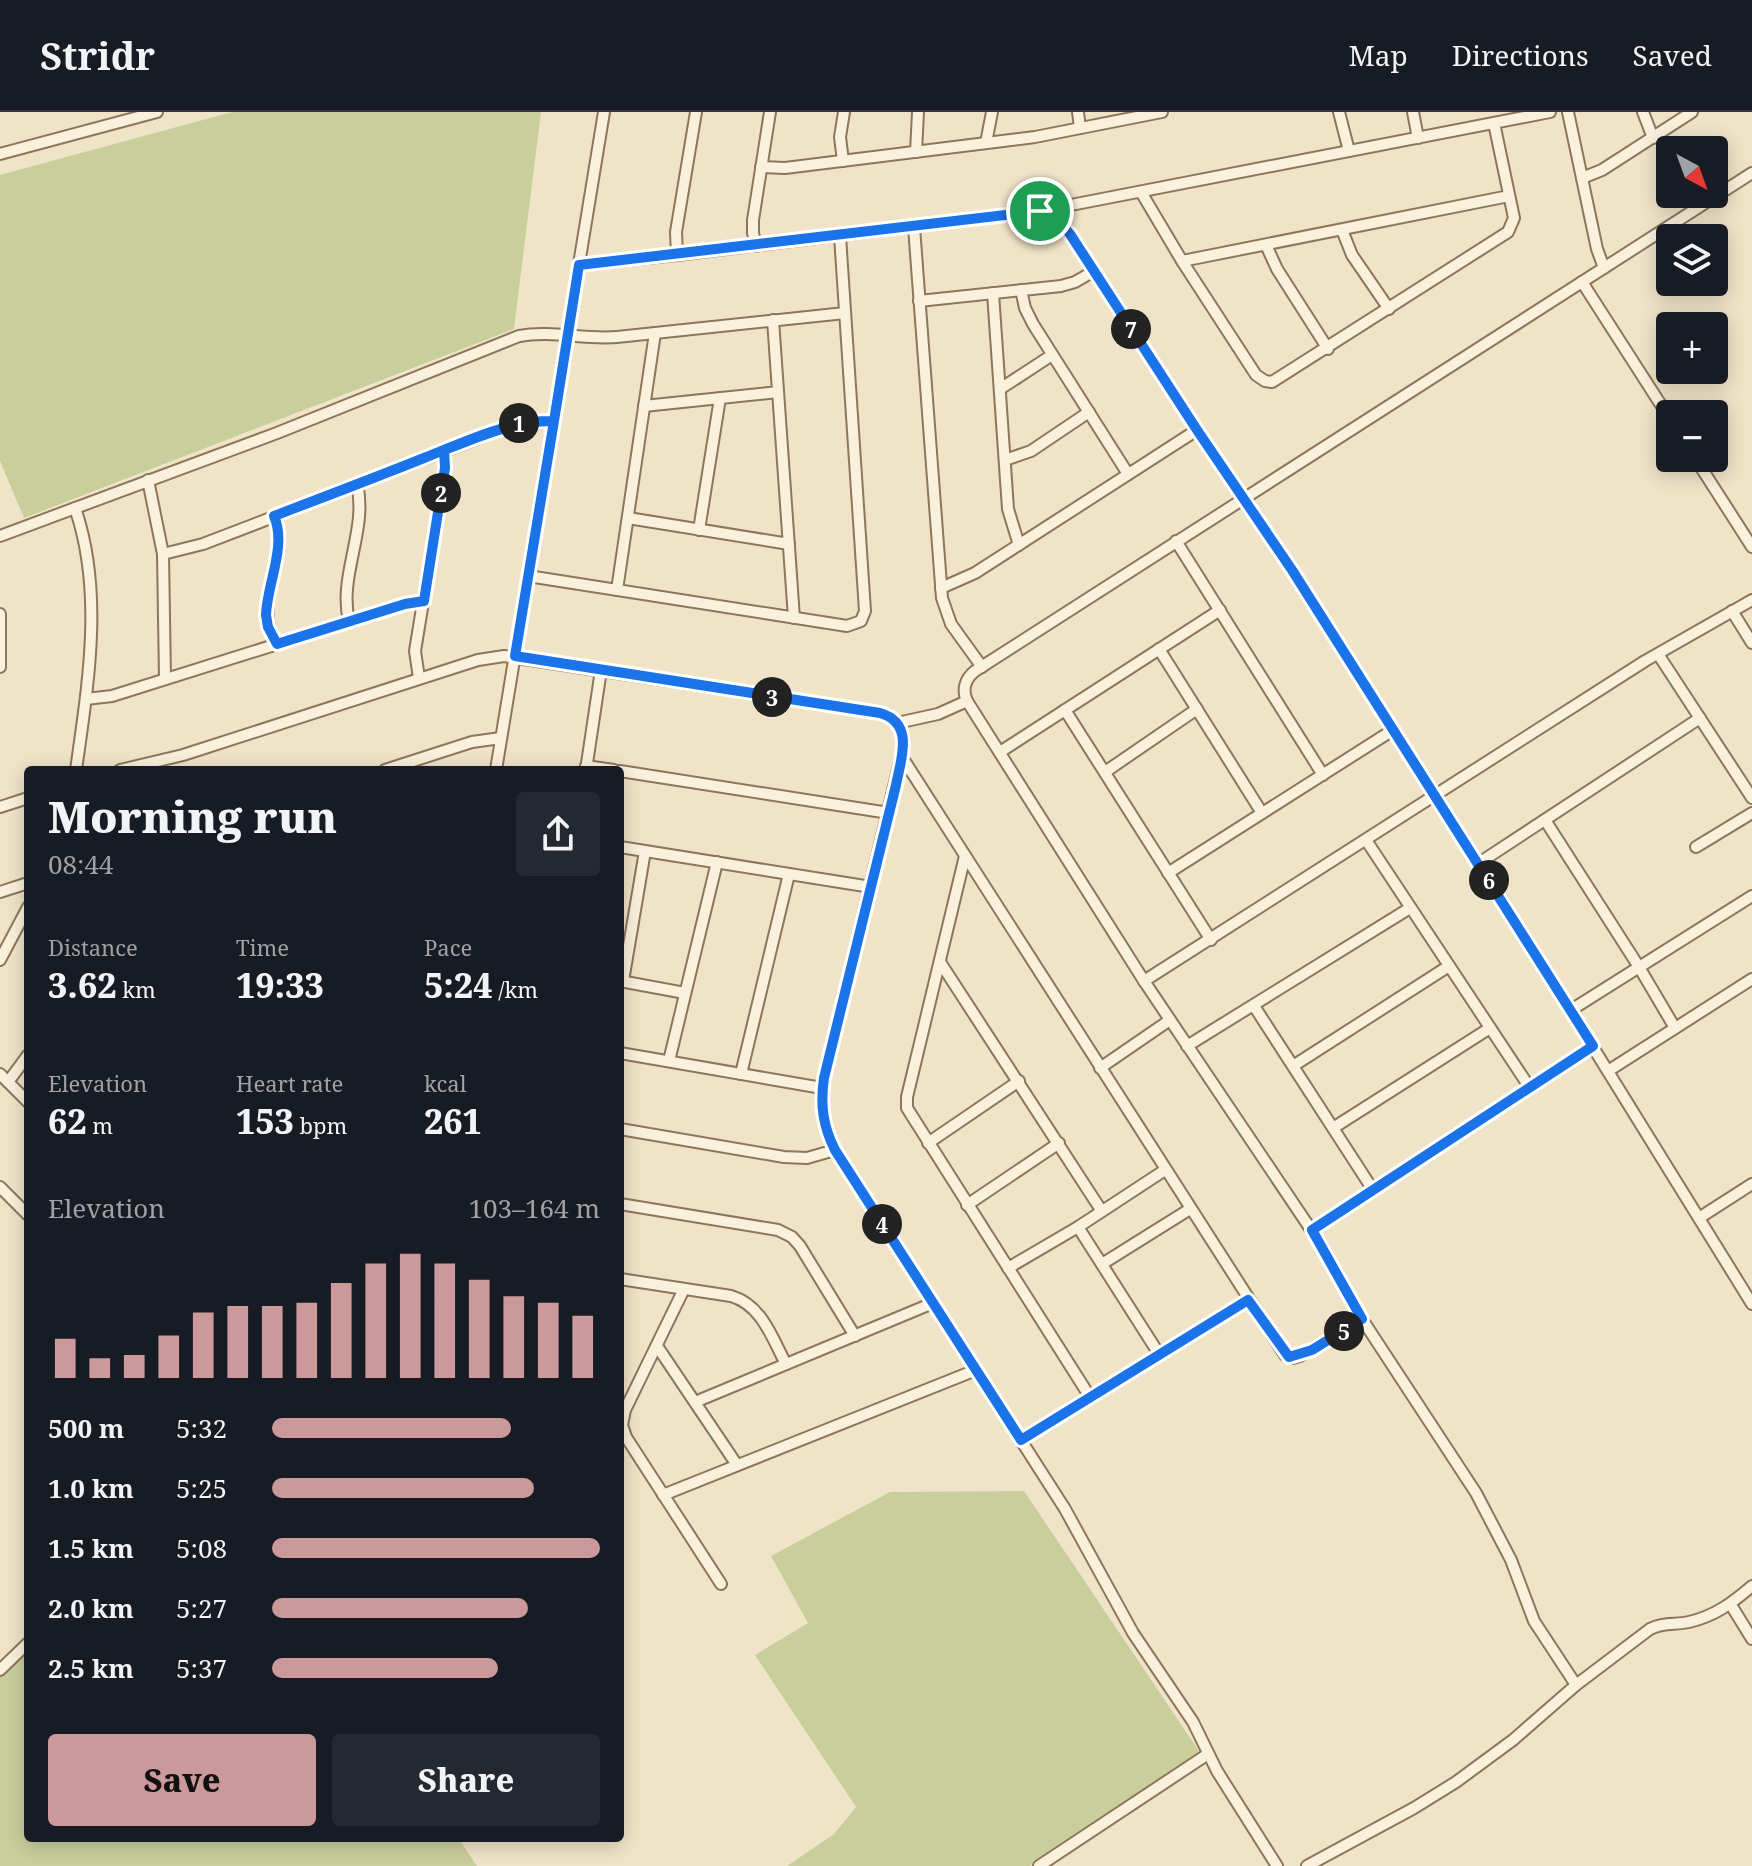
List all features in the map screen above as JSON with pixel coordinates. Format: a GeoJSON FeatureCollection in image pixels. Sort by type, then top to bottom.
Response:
{"type":"FeatureCollection","features":[{"type":"Feature","properties":{"kind":"street"},"geometry":{"type":"LineString","coordinates":[[0,154],[157,112]]}},
{"type":"Feature","properties":{"kind":"street"},"geometry":{"type":"LineString","coordinates":[[497,766],[604,112]]}},
{"type":"Feature","properties":{"kind":"street"},"geometry":{"type":"LineString","coordinates":[[677,255],[676,232],[696,112]]}},
{"type":"Feature","properties":{"kind":"street"},"geometry":{"type":"LineString","coordinates":[[756,246],[752,226],[770,112]]}},
{"type":"Feature","properties":{"kind":"street"},"geometry":{"type":"LineString","coordinates":[[843,161],[840,137],[844,112]]}},
{"type":"Feature","properties":{"kind":"street"},"geometry":{"type":"LineString","coordinates":[[916,152],[918,112]]}},
{"type":"Feature","properties":{"kind":"street"},"geometry":{"type":"LineString","coordinates":[[986,143],[992,112]]}},
{"type":"Feature","properties":{"kind":"street"},"geometry":{"type":"LineString","coordinates":[[1078,112],[1080,128]]}},
{"type":"Feature","properties":{"kind":"street"},"geometry":{"type":"LineString","coordinates":[[761,167],[785,168],[986,143],[1162,112]]}},
{"type":"Feature","properties":{"kind":"street"},"geometry":{"type":"LineString","coordinates":[[1339,112],[1349,151]]}},
{"type":"Feature","properties":{"kind":"street"},"geometry":{"type":"LineString","coordinates":[[1413,112],[1418,138]]}},
{"type":"Feature","properties":{"kind":"street"},"geometry":{"type":"LineString","coordinates":[[579,265],[1040,211],[1550,112]]}},
{"type":"Feature","properties":{"kind":"street"},"geometry":{"type":"LineString","coordinates":[[1568,112],[1597,249],[1604,268]]}},
{"type":"Feature","properties":{"kind":"street"},"geometry":{"type":"LineString","coordinates":[[1643,112],[1653,138]]}},
{"type":"Feature","properties":{"kind":"street"},"geometry":{"type":"LineString","coordinates":[[1582,178],[1602,170],[1692,112]]}},
{"type":"Feature","properties":{"kind":"street"},"geometry":{"type":"LineString","coordinates":[[1141,192],[1256,375],[1261,380],[1276,381],[1508,232],[1514,218],[1494,123]]}},
{"type":"Feature","properties":{"kind":"street"},"geometry":{"type":"LineString","coordinates":[[1576,1685],[1534,1621],[1511,1560],[1476,1493],[1362,1319],[1312,1230],[1144,981],[964,694],[966,681],[982,667],[1752,173]]}},
{"type":"Feature","properties":{"kind":"street"},"geometry":{"type":"LineString","coordinates":[[1182,261],[1509,196]]}},
{"type":"Feature","properties":{"kind":"street"},"geometry":{"type":"LineString","coordinates":[[1040,211],[1066,228],[1292,570],[1479,863],[1752,1304]]}},
{"type":"Feature","properties":{"kind":"street"},"geometry":{"type":"LineString","coordinates":[[914,227],[941,588],[951,624],[982,667]]}},
{"type":"Feature","properties":{"kind":"street"},"geometry":{"type":"LineString","coordinates":[[1342,230],[1352,255],[1389,309]]}},
{"type":"Feature","properties":{"kind":"street"},"geometry":{"type":"LineString","coordinates":[[528,576],[794,618],[851,626],[858,624],[864,614],[840,236]]}},
{"type":"Feature","properties":{"kind":"street"},"geometry":{"type":"LineString","coordinates":[[1266,245],[1277,269],[1328,349]]}},
{"type":"Feature","properties":{"kind":"street"},"geometry":{"type":"LineString","coordinates":[[919,301],[1069,284],[1094,271]]}},
{"type":"Feature","properties":{"kind":"street"},"geometry":{"type":"LineString","coordinates":[[1582,282],[1658,400]]}},
{"type":"Feature","properties":{"kind":"street"},"geometry":{"type":"LineString","coordinates":[[1021,290],[1028,316],[1128,474]]}},
{"type":"Feature","properties":{"kind":"street"},"geometry":{"type":"LineString","coordinates":[[993,293],[1009,518],[1019,545]]}},
{"type":"Feature","properties":{"kind":"street"},"geometry":{"type":"LineString","coordinates":[[0,536],[277,433],[510,339],[539,333],[605,338],[845,313]]}},
{"type":"Feature","properties":{"kind":"street"},"geometry":{"type":"LineString","coordinates":[[773,320],[794,618]]}},
{"type":"Feature","properties":{"kind":"street"},"geometry":{"type":"LineString","coordinates":[[617,590],[655,333]]}},
{"type":"Feature","properties":{"kind":"street"},"geometry":{"type":"LineString","coordinates":[[1000,389],[1052,355]]}},
{"type":"Feature","properties":{"kind":"street"},"geometry":{"type":"LineString","coordinates":[[644,406],[778,392]]}},
{"type":"Feature","properties":{"kind":"street"},"geometry":{"type":"LineString","coordinates":[[699,530],[720,398]]}},
{"type":"Feature","properties":{"kind":"street"},"geometry":{"type":"LineString","coordinates":[[1005,460],[1031,451],[1089,412]]}},
{"type":"Feature","properties":{"kind":"street"},"geometry":{"type":"LineString","coordinates":[[163,554],[203,544],[510,426],[531,421],[554,421]]}},
{"type":"Feature","properties":{"kind":"street"},"geometry":{"type":"LineString","coordinates":[[941,588],[967,577],[1019,545],[1197,430]]}},
{"type":"Feature","properties":{"kind":"street"},"geometry":{"type":"LineString","coordinates":[[419,678],[415,651],[445,468],[444,450]]}},
{"type":"Feature","properties":{"kind":"street"},"geometry":{"type":"LineString","coordinates":[[1704,472],[1752,547]]}},
{"type":"Feature","properties":{"kind":"street"},"geometry":{"type":"LineString","coordinates":[[148,480],[163,554],[165,679]]}},
{"type":"Feature","properties":{"kind":"street"},"geometry":{"type":"LineString","coordinates":[[349,621],[347,594],[360,514],[357,484]]}},
{"type":"Feature","properties":{"kind":"street"},"geometry":{"type":"LineString","coordinates":[[75,508],[86,550],[91,655],[77,766]]}},
{"type":"Feature","properties":{"kind":"street"},"geometry":{"type":"LineString","coordinates":[[274,516],[278,542],[266,615],[277,644]]}},
{"type":"Feature","properties":{"kind":"street"},"geometry":{"type":"LineString","coordinates":[[628,518],[789,544]]}},
{"type":"Feature","properties":{"kind":"street"},"geometry":{"type":"LineString","coordinates":[[1176,541],[1323,775]]}},
{"type":"Feature","properties":{"kind":"street"},"geometry":{"type":"LineString","coordinates":[[1144,981],[1658,654],[1752,600]]}},
{"type":"Feature","properties":{"kind":"street"},"geometry":{"type":"LineString","coordinates":[[86,699],[112,696],[349,621],[424,601]]}},
{"type":"Feature","properties":{"kind":"street"},"geometry":{"type":"LineString","coordinates":[[1000,752],[1220,610]]}},
{"type":"Feature","properties":{"kind":"street"},"geometry":{"type":"LineString","coordinates":[[1732,611],[1752,643]]}},
{"type":"Feature","properties":{"kind":"street"},"geometry":{"type":"LineString","coordinates":[[0,614],[0,667]]}},
{"type":"Feature","properties":{"kind":"street"},"geometry":{"type":"LineString","coordinates":[[1159,649],[1262,813]]}},
{"type":"Feature","properties":{"kind":"street"},"geometry":{"type":"LineString","coordinates":[[1658,654],[1752,798]]}},
{"type":"Feature","properties":{"kind":"street"},"geometry":{"type":"LineString","coordinates":[[137,766],[183,755],[478,660],[515,656],[880,713],[897,723],[904,739],[902,757],[822,1088],[824,1119],[835,1150],[1074,1524],[1133,1633],[1193,1722],[1208,1754],[1277,1866]]}},
{"type":"Feature","properties":{"kind":"street"},"geometry":{"type":"LineString","coordinates":[[586,766],[601,670]]}},
{"type":"Feature","properties":{"kind":"street"},"geometry":{"type":"LineString","coordinates":[[897,723],[938,714],[967,701]]}},
{"type":"Feature","properties":{"kind":"street"},"geometry":{"type":"LineString","coordinates":[[1105,772],[1197,709]]}},
{"type":"Feature","properties":{"kind":"street"},"geometry":{"type":"LineString","coordinates":[[1065,710],[1211,940]]}},
{"type":"Feature","properties":{"kind":"street"},"geometry":{"type":"LineString","coordinates":[[1479,863],[1700,718]]}},
{"type":"Feature","properties":{"kind":"street"},"geometry":{"type":"LineString","coordinates":[[1168,873],[1393,730]]}},
{"type":"Feature","properties":{"kind":"street"},"geometry":{"type":"LineString","coordinates":[[398,766],[472,742],[501,738]]}},
{"type":"Feature","properties":{"kind":"street"},"geometry":{"type":"LineString","coordinates":[[902,757],[1248,1300],[1289,1357],[1312,1350],[1362,1319]]}},
{"type":"Feature","properties":{"kind":"street"},"geometry":{"type":"LineString","coordinates":[[624,771],[889,813]]}},
{"type":"Feature","properties":{"kind":"street"},"geometry":{"type":"LineString","coordinates":[[0,807],[24,799]]}},
{"type":"Feature","properties":{"kind":"street"},"geometry":{"type":"LineString","coordinates":[[1696,847],[1752,813]]}},
{"type":"Feature","properties":{"kind":"street"},"geometry":{"type":"LineString","coordinates":[[1545,820],[1675,1028]]}},
{"type":"Feature","properties":{"kind":"street"},"geometry":{"type":"LineString","coordinates":[[1366,840],[1530,1088]]}},
{"type":"Feature","properties":{"kind":"street"},"geometry":{"type":"LineString","coordinates":[[624,848],[871,887]]}},
{"type":"Feature","properties":{"kind":"street"},"geometry":{"type":"LineString","coordinates":[[624,965],[645,851]]}},
{"type":"Feature","properties":{"kind":"street"},"geometry":{"type":"LineString","coordinates":[[965,856],[907,1097],[907,1108],[1090,1397]]}},
{"type":"Feature","properties":{"kind":"street"},"geometry":{"type":"LineString","coordinates":[[669,1061],[717,862]]}},
{"type":"Feature","properties":{"kind":"street"},"geometry":{"type":"LineString","coordinates":[[741,1074],[789,874]]}},
{"type":"Feature","properties":{"kind":"street"},"geometry":{"type":"LineString","coordinates":[[0,892],[24,884]]}},
{"type":"Feature","properties":{"kind":"street"},"geometry":{"type":"LineString","coordinates":[[1571,1010],[1752,896]]}},
{"type":"Feature","properties":{"kind":"street"},"geometry":{"type":"LineString","coordinates":[[1187,1046],[1410,908]]}},
{"type":"Feature","properties":{"kind":"street"},"geometry":{"type":"LineString","coordinates":[[0,960],[24,915]]}},
{"type":"Feature","properties":{"kind":"street"},"geometry":{"type":"LineString","coordinates":[[940,962],[1101,1210]]}},
{"type":"Feature","properties":{"kind":"street"},"geometry":{"type":"LineString","coordinates":[[1293,1066],[1449,966]]}},
{"type":"Feature","properties":{"kind":"street"},"geometry":{"type":"LineString","coordinates":[[1608,1071],[1752,979]]}},
{"type":"Feature","properties":{"kind":"street"},"geometry":{"type":"LineString","coordinates":[[624,982],[685,993]]}},
{"type":"Feature","properties":{"kind":"street"},"geometry":{"type":"LineString","coordinates":[[1254,1006],[1373,1190]]}},
{"type":"Feature","properties":{"kind":"street"},"geometry":{"type":"LineString","coordinates":[[1100,1068],[1170,1020]]}},
{"type":"Feature","properties":{"kind":"street"},"geometry":{"type":"LineString","coordinates":[[1333,1128],[1490,1028]]}},
{"type":"Feature","properties":{"kind":"street"},"geometry":{"type":"LineString","coordinates":[[1312,1230],[1593,1046]]}},
{"type":"Feature","properties":{"kind":"street"},"geometry":{"type":"LineString","coordinates":[[624,1054],[822,1088]]}},
{"type":"Feature","properties":{"kind":"street"},"geometry":{"type":"LineString","coordinates":[[24,1059],[4,1078],[24,1098]]}},
{"type":"Feature","properties":{"kind":"street"},"geometry":{"type":"LineString","coordinates":[[928,1143],[1019,1081]]}},
{"type":"Feature","properties":{"kind":"street"},"geometry":{"type":"LineString","coordinates":[[624,1130],[784,1157],[807,1158],[835,1150]]}},
{"type":"Feature","properties":{"kind":"street"},"geometry":{"type":"LineString","coordinates":[[967,1205],[1059,1143]]}},
{"type":"Feature","properties":{"kind":"street"},"geometry":{"type":"LineString","coordinates":[[1008,1268],[1165,1170]]}},
{"type":"Feature","properties":{"kind":"street"},"geometry":{"type":"LineString","coordinates":[[1699,1218],[1752,1184]]}},
{"type":"Feature","properties":{"kind":"street"},"geometry":{"type":"LineString","coordinates":[[0,1187],[24,1211]]}},
{"type":"Feature","properties":{"kind":"street"},"geometry":{"type":"LineString","coordinates":[[624,1205],[783,1231],[800,1246],[855,1336]]}},
{"type":"Feature","properties":{"kind":"street"},"geometry":{"type":"LineString","coordinates":[[1102,1264],[1190,1209]]}},
{"type":"Feature","properties":{"kind":"street"},"geometry":{"type":"LineString","coordinates":[[1078,1227],[1159,1354]]}},
{"type":"Feature","properties":{"kind":"street"},"geometry":{"type":"LineString","coordinates":[[624,1280],[731,1296],[751,1306],[763,1321],[786,1364]]}},
{"type":"Feature","properties":{"kind":"street"},"geometry":{"type":"LineString","coordinates":[[624,1415],[684,1289]]}},
{"type":"Feature","properties":{"kind":"street"},"geometry":{"type":"LineString","coordinates":[[1021,1440],[1248,1300]]}},
{"type":"Feature","properties":{"kind":"street"},"geometry":{"type":"LineString","coordinates":[[695,1402],[933,1303]]}},
{"type":"Feature","properties":{"kind":"street"},"geometry":{"type":"LineString","coordinates":[[657,1346],[737,1465]]}},
{"type":"Feature","properties":{"kind":"street"},"geometry":{"type":"LineString","coordinates":[[663,1495],[976,1370]]}},
{"type":"Feature","properties":{"kind":"street"},"geometry":{"type":"LineString","coordinates":[[624,1431],[721,1584]]}},
{"type":"Feature","properties":{"kind":"street"},"geometry":{"type":"LineString","coordinates":[[1307,1866],[1456,1782],[1655,1626],[1701,1619],[1731,1605],[1752,1586]]}},
{"type":"Feature","properties":{"kind":"street"},"geometry":{"type":"LineString","coordinates":[[1731,1605],[1752,1639]]}},
{"type":"Feature","properties":{"kind":"street"},"geometry":{"type":"LineString","coordinates":[[0,1670],[24,1647]]}},
{"type":"Feature","properties":{"kind":"street"},"geometry":{"type":"LineString","coordinates":[[1039,1866],[1208,1754]]}},
{"type":"Feature","properties":{"kind":"green space"},"geometry":{"type":"Polygon","coordinates":[[[232,112],[541,112],[514,329],[24,518],[0,461],[0,175],[232,112]]]}},
{"type":"Feature","properties":{"kind":"green space"},"geometry":{"type":"Polygon","coordinates":[[[1024,1491],[1203,1757],[1029,1866],[787,1866],[834,1834],[856,1807],[755,1655],[808,1623],[771,1556],[890,1492],[1024,1491]]]}},
{"type":"Feature","properties":{"kind":"green space"},"geometry":{"type":"Polygon","coordinates":[[[24,1654],[24,1842],[461,1842],[477,1866],[0,1866],[0,1676],[24,1654]]]}},
{"type":"Feature","properties":{"kind":"route"},"geometry":{"type":"LineString","coordinates":[[1040,211],[579,265],[554,421],[531,421],[510,426],[444,450],[274,516],[278,542],[266,609],[268,627],[277,644],[405,604],[424,601],[446,462],[444,450],[499,429],[520,423],[531,421],[542,421],[554,421],[515,656],[880,713],[895,721],[901,729],[904,745],[824,1078],[822,1109],[835,1150],[1021,1440],[1248,1300],[1285,1355],[1293,1358],[1362,1319],[1312,1230],[1593,1046],[1292,570],[1070,234],[1060,223],[1040,211]]}}]}
